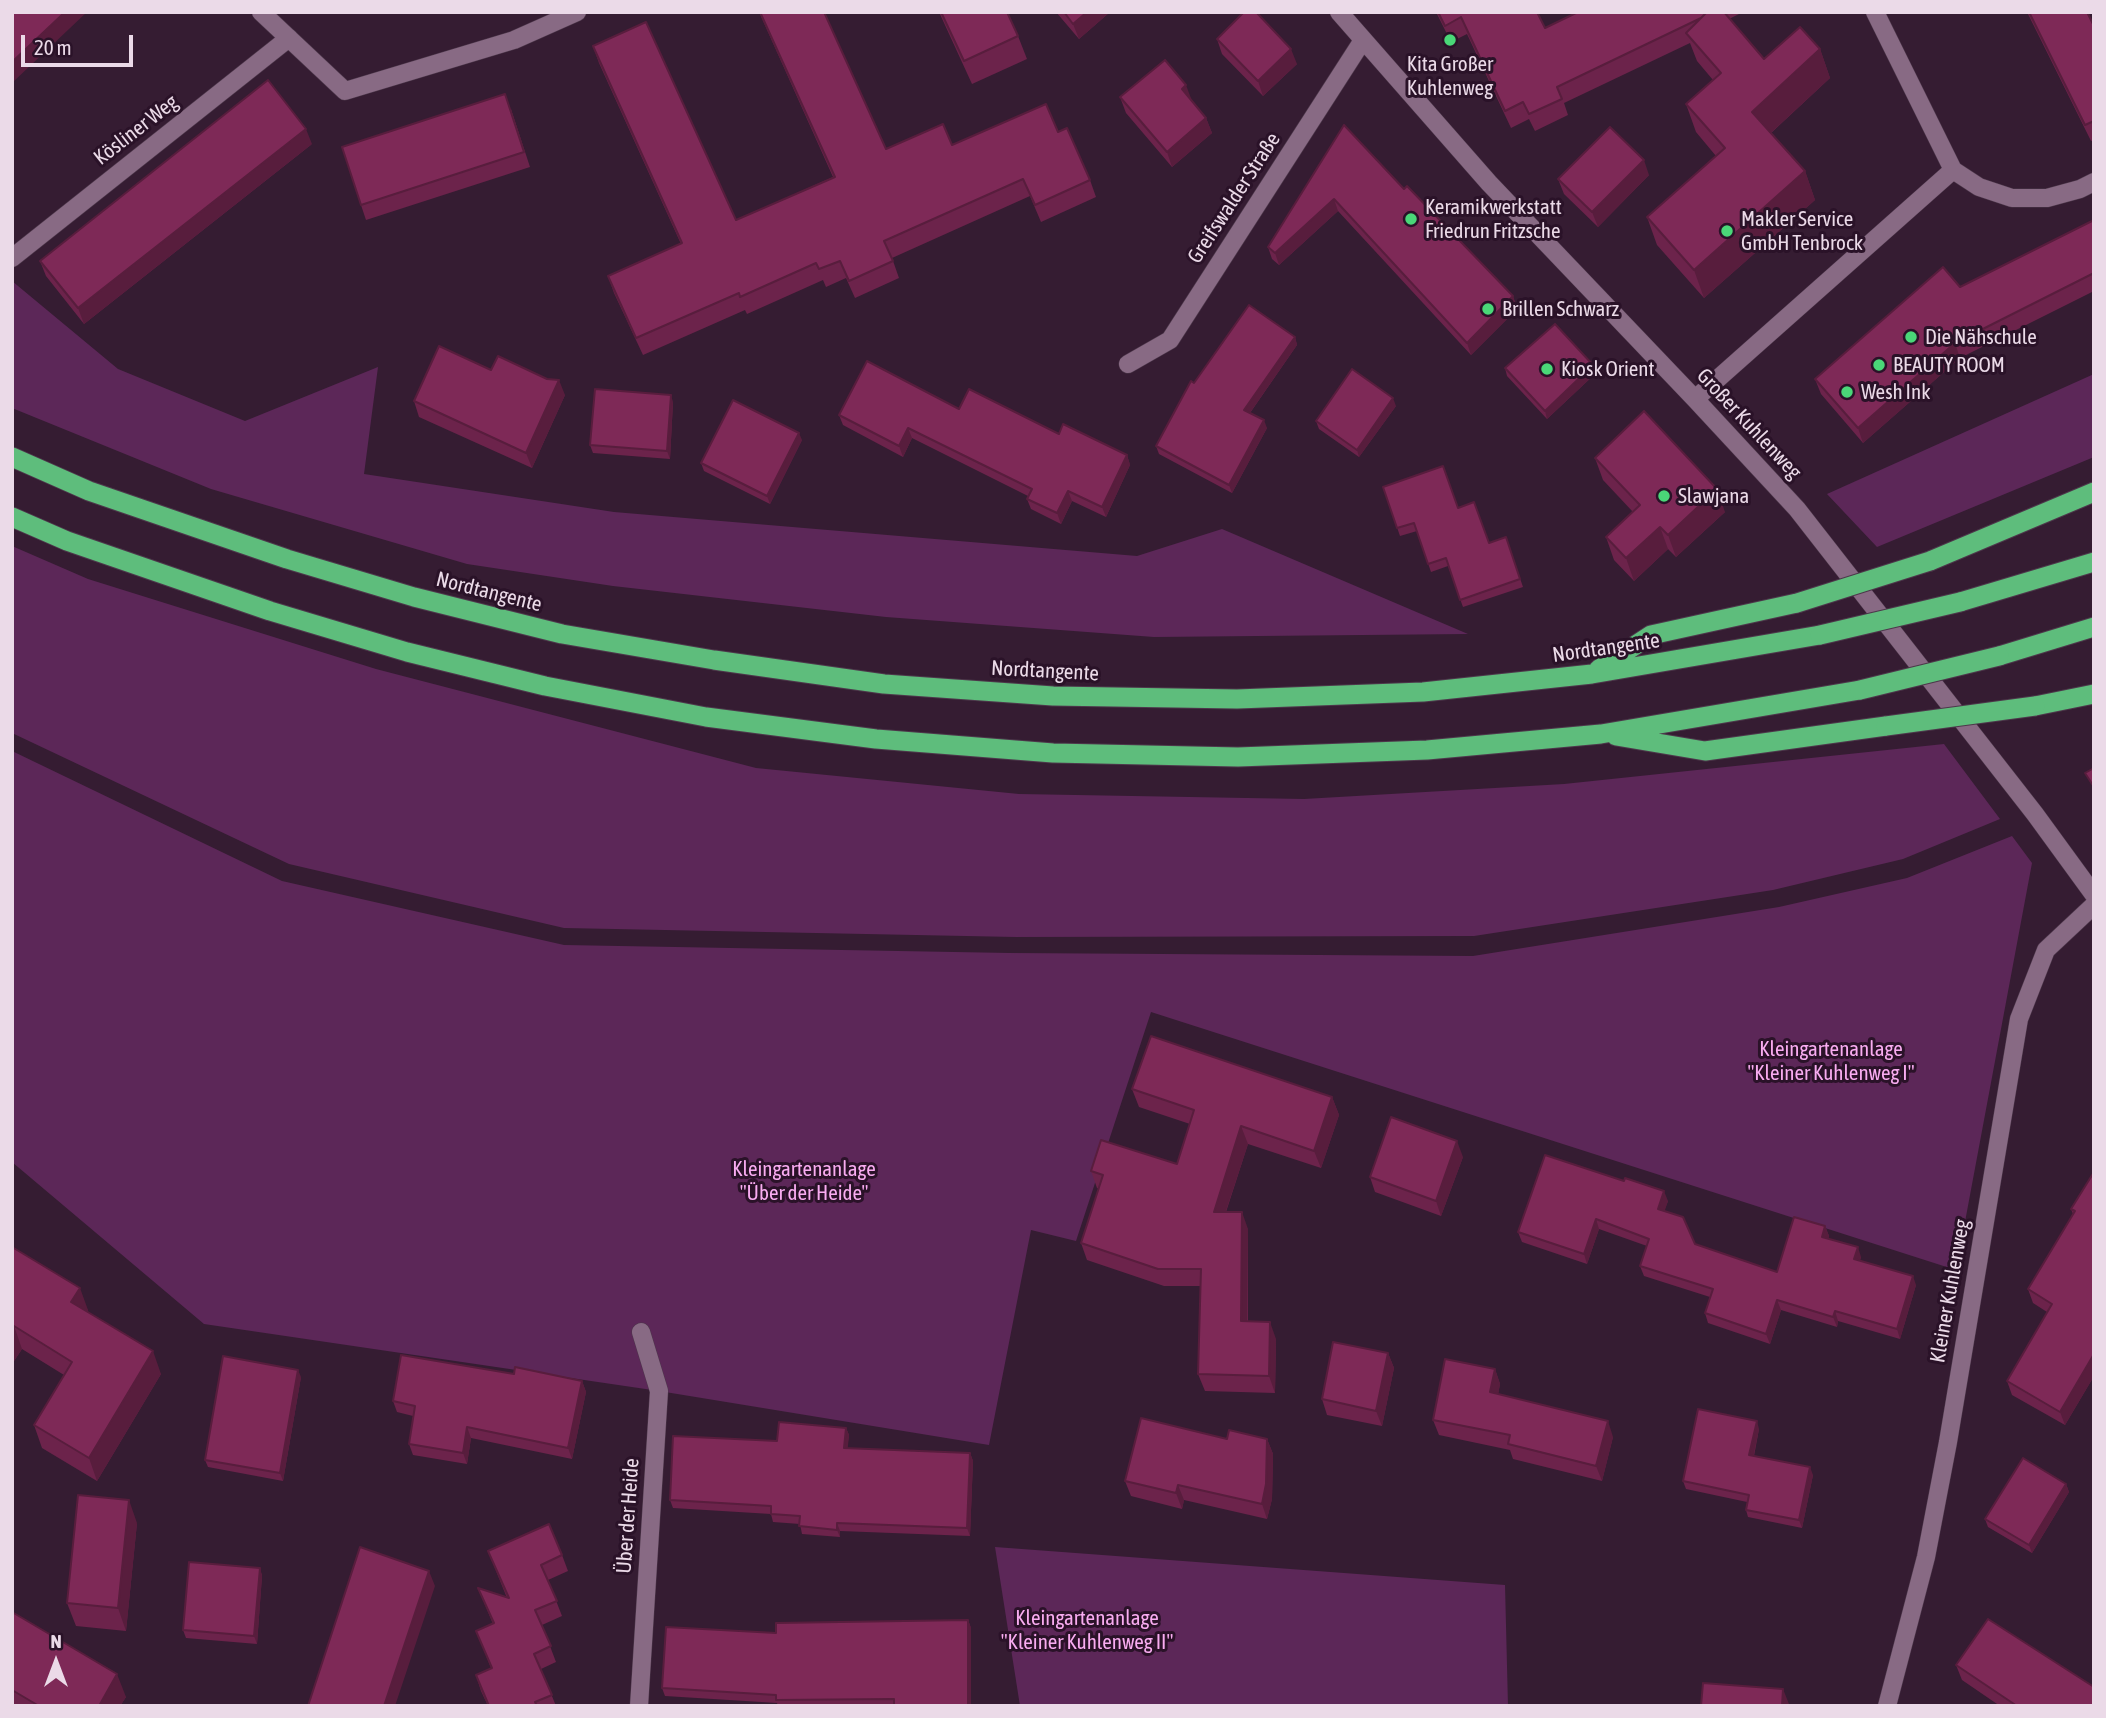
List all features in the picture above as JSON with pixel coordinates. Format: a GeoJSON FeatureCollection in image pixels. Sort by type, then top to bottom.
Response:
{"type":"FeatureCollection","features":[{"type":"Feature","properties":{"kind":"highway","name":"Nordtangente"},"geometry":{"type":"LineString","coordinates":[[12,457],[89,491],[287,559],[414,597],[562,634],[714,660],[871,682],[1053,696],[1237,699],[1423,692],[1592,674],[1820,635],[1960,603],[2094,562]]}},
{"type":"Feature","properties":{"kind":"highway"},"geometry":{"type":"LineString","coordinates":[[1592,674],[1651,635],[1797,603],[1930,561],[2094,492]]}},
{"type":"Feature","properties":{"kind":"highway"},"geometry":{"type":"LineString","coordinates":[[12,517],[67,541],[270,611],[407,652],[545,686],[706,717],[876,739],[1053,753],[1224,757],[1427,750],[1601,734],[1860,690],[1999,656],[2094,627]]}},
{"type":"Feature","properties":{"kind":"highway"},"geometry":{"type":"LineString","coordinates":[[1601,734],[1705,751],[2035,706],[2094,694]]}},
{"type":"Feature","properties":{"kind":"street"},"geometry":{"type":"LineString","coordinates":[[261,12],[345,91],[514,40],[577,12]]}},
{"type":"Feature","properties":{"kind":"street","name":"Großer Kuhlenweg"},"geometry":{"type":"LineString","coordinates":[[1339,12],[1489,183],[1797,509],[2035,814],[2094,895]]}},
{"type":"Feature","properties":{"kind":"street"},"geometry":{"type":"LineString","coordinates":[[1875,12],[1953,170],[1979,187],[2012,198],[2047,198],[2080,189],[2094,182]]}},
{"type":"Feature","properties":{"kind":"street","name":"Kösliner Weg"},"geometry":{"type":"LineString","coordinates":[[12,258],[289,38]]}},
{"type":"Feature","properties":{"kind":"street","name":"Greifswalder Straße"},"geometry":{"type":"LineString","coordinates":[[1128,363],[1170,340],[1363,40]]}},
{"type":"Feature","properties":{"kind":"street"},"geometry":{"type":"LineString","coordinates":[[1695,399],[1953,170]]}},
{"type":"Feature","properties":{"kind":"street","name":"Kleiner Kuhlenweg"},"geometry":{"type":"LineString","coordinates":[[1886,1706],[1926,1558],[2019,1019],[2046,950],[2094,905]]}},
{"type":"Feature","properties":{"kind":"street","name":"Über der Heide"},"geometry":{"type":"LineString","coordinates":[[639,1706],[659,1391],[641,1332]]}},
{"type":"Feature","properties":{"kind":"green space"},"geometry":{"type":"Polygon","coordinates":[[[12,281],[118,369],[245,421],[378,367],[364,474],[614,512],[1137,556],[1222,529],[1468,634],[1154,637],[886,617],[613,586],[467,564],[211,489],[12,408],[12,281]]]}},
{"type":"Feature","properties":{"kind":"green space"},"geometry":{"type":"Polygon","coordinates":[[[2094,374],[2094,457],[1877,547],[1827,494],[2094,374]]]}},
{"type":"Feature","properties":{"kind":"green space"},"geometry":{"type":"Polygon","coordinates":[[[12,546],[88,579],[376,669],[756,768],[1019,794],[1304,799],[1564,784],[1944,744],[2000,819],[1903,859],[1773,890],[1474,936],[1016,937],[564,928],[289,864],[12,733],[12,546]]]}},
{"type":"Feature","properties":{"kind":"green space","name":"Kleingartenanlage \"Über der Heide\""},"geometry":{"type":"Polygon","coordinates":[[[12,751],[282,881],[564,945],[1010,953],[1473,956],[1779,907],[1907,878],[2012,836],[2032,863],[1956,1270],[1151,1012],[1076,1241],[1031,1230],[989,1445],[659,1391],[204,1324],[12,1162],[12,751]]]}},
{"type":"Feature","properties":{"kind":"green space","name":"Kleingartenanlage \"Kleiner Kuhlenweg II\""},"geometry":{"type":"Polygon","coordinates":[[[995,1547],[1505,1585],[1508,1706],[1020,1706],[995,1547]]]}},
{"type":"Feature","properties":{"kind":"building"},"geometry":{"type":"Polygon","coordinates":[[[12,12],[65,12],[12,62],[12,12]]]}},
{"type":"Feature","properties":{"kind":"building"},"geometry":{"type":"Polygon","coordinates":[[[760,12],[824,12],[886,149],[943,124],[952,145],[1046,104],[1058,132],[1067,128],[1090,180],[1035,205],[1023,179],[884,241],[893,261],[849,281],[840,261],[819,269],[816,263],[740,297],[739,293],[636,338],[608,276],[682,243],[593,46],[646,22],[736,220],[835,177],[760,12]]]}},
{"type":"Feature","properties":{"kind":"building"},"geometry":{"type":"Polygon","coordinates":[[[941,12],[1007,12],[1018,36],[964,61],[941,12]]]}},
{"type":"Feature","properties":{"kind":"building"},"geometry":{"type":"Polygon","coordinates":[[[1064,12],[1087,12],[1073,24],[1064,12]]]}},
{"type":"Feature","properties":{"kind":"building"},"geometry":{"type":"Polygon","coordinates":[[[1244,12],[1256,12],[1291,49],[1258,81],[1217,39],[1244,12]]]}},
{"type":"Feature","properties":{"kind":"building"},"geometry":{"type":"Polygon","coordinates":[[[1438,12],[1537,12],[1545,28],[1578,12],[1707,12],[1701,18],[1557,87],[1562,99],[1529,114],[1523,102],[1505,111],[1461,17],[1445,26],[1438,12]]]}},
{"type":"Feature","properties":{"kind":"building"},"geometry":{"type":"Polygon","coordinates":[[[1707,12],[1724,12],[1764,59],[1800,27],[1820,49],[1752,112],[1805,171],[1694,270],[1647,217],[1725,148],[1686,104],[1721,73],[1686,33],[1707,12]]]}},
{"type":"Feature","properties":{"kind":"building"},"geometry":{"type":"Polygon","coordinates":[[[2029,12],[2087,12],[2094,26],[2094,121],[2085,125],[2029,12]]]}},
{"type":"Feature","properties":{"kind":"building"},"geometry":{"type":"Polygon","coordinates":[[[1165,60],[1186,85],[1182,89],[1206,118],[1167,152],[1120,97],[1165,60]]]}},
{"type":"Feature","properties":{"kind":"building"},"geometry":{"type":"Polygon","coordinates":[[[268,80],[306,129],[78,308],[40,261],[268,80]]]}},
{"type":"Feature","properties":{"kind":"building"},"geometry":{"type":"Polygon","coordinates":[[[505,94],[524,152],[361,205],[342,147],[505,94]]]}},
{"type":"Feature","properties":{"kind":"building"},"geometry":{"type":"Polygon","coordinates":[[[1344,125],[1404,189],[1407,186],[1513,296],[1467,343],[1334,199],[1275,253],[1268,247],[1344,125]]]}},
{"type":"Feature","properties":{"kind":"building"},"geometry":{"type":"Polygon","coordinates":[[[1610,127],[1644,160],[1592,212],[1558,179],[1610,127]]]}},
{"type":"Feature","properties":{"kind":"building"},"geometry":{"type":"Polygon","coordinates":[[[2094,220],[2094,273],[1955,343],[1858,428],[1815,379],[1943,267],[1960,287],[2094,220]]]}},
{"type":"Feature","properties":{"kind":"building"},"geometry":{"type":"Polygon","coordinates":[[[1249,305],[1295,337],[1244,410],[1264,420],[1229,485],[1156,446],[1191,381],[1194,383],[1249,305]]]}},
{"type":"Feature","properties":{"kind":"building","name":"Kiosk Orient"},"geometry":{"type":"Polygon","coordinates":[[[1555,324],[1593,365],[1545,411],[1505,368],[1555,324]]]}},
{"type":"Feature","properties":{"kind":"building"},"geometry":{"type":"Polygon","coordinates":[[[439,346],[491,370],[498,356],[547,379],[559,380],[526,453],[414,401],[439,346]]]}},
{"type":"Feature","properties":{"kind":"building"},"geometry":{"type":"Polygon","coordinates":[[[867,361],[959,409],[969,389],[1059,434],[1063,424],[1127,455],[1102,507],[1068,491],[1057,513],[1027,499],[1032,489],[908,428],[899,446],[839,415],[867,361]]]}},
{"type":"Feature","properties":{"kind":"building"},"geometry":{"type":"Polygon","coordinates":[[[1352,369],[1393,398],[1357,450],[1316,421],[1352,369]]]}},
{"type":"Feature","properties":{"kind":"building"},"geometry":{"type":"Polygon","coordinates":[[[595,389],[671,395],[667,451],[590,445],[595,389]]]}},
{"type":"Feature","properties":{"kind":"building"},"geometry":{"type":"Polygon","coordinates":[[[733,400],[799,433],[767,496],[701,463],[733,400]]]}},
{"type":"Feature","properties":{"kind":"building","name":"Slawjana"},"geometry":{"type":"Polygon","coordinates":[[[1644,411],[1717,489],[1668,535],[1660,527],[1626,558],[1606,537],[1640,505],[1595,458],[1644,411]]]}},
{"type":"Feature","properties":{"kind":"building"},"geometry":{"type":"Polygon","coordinates":[[[1443,466],[1458,508],[1474,502],[1489,543],[1506,537],[1520,579],[1460,600],[1446,558],[1428,564],[1414,523],[1397,528],[1383,487],[1443,466]]]}},
{"type":"Feature","properties":{"kind":"building"},"geometry":{"type":"Polygon","coordinates":[[[2094,768],[2094,787],[2085,773],[2094,768]]]}},
{"type":"Feature","properties":{"kind":"building"},"geometry":{"type":"Polygon","coordinates":[[[1151,1036],[1332,1097],[1314,1151],[1241,1126],[1214,1212],[1242,1212],[1241,1321],[1270,1322],[1269,1376],[1198,1374],[1201,1269],[1158,1269],[1081,1243],[1103,1175],[1091,1171],[1101,1140],[1177,1164],[1194,1110],[1132,1089],[1151,1036]]]}},
{"type":"Feature","properties":{"kind":"building"},"geometry":{"type":"Polygon","coordinates":[[[1391,1117],[1457,1141],[1436,1201],[1370,1177],[1391,1117]]]}},
{"type":"Feature","properties":{"kind":"building"},"geometry":{"type":"Polygon","coordinates":[[[1545,1155],[1664,1191],[1658,1209],[1683,1217],[1695,1244],[1777,1272],[1794,1217],[1825,1226],[1822,1237],[1858,1247],[1854,1259],[1913,1276],[1897,1329],[1835,1311],[1833,1317],[1777,1300],[1766,1334],[1705,1313],[1713,1289],[1640,1266],[1649,1239],[1596,1219],[1584,1254],[1518,1232],[1545,1155]]]}},
{"type":"Feature","properties":{"kind":"building"},"geometry":{"type":"Polygon","coordinates":[[[2094,1172],[2094,1354],[2060,1412],[2007,1381],[2052,1304],[2028,1289],[2075,1211],[2071,1209],[2094,1172]]]}},
{"type":"Feature","properties":{"kind":"building"},"geometry":{"type":"Polygon","coordinates":[[[12,1247],[80,1288],[71,1302],[153,1351],[89,1458],[34,1425],[72,1362],[14,1326],[12,1329],[12,1247]]]}},
{"type":"Feature","properties":{"kind":"building"},"geometry":{"type":"Polygon","coordinates":[[[1333,1342],[1388,1353],[1376,1411],[1322,1399],[1333,1342]]]}},
{"type":"Feature","properties":{"kind":"building"},"geometry":{"type":"Polygon","coordinates":[[[401,1355],[514,1374],[515,1367],[582,1381],[568,1448],[467,1427],[463,1453],[409,1444],[415,1406],[393,1401],[401,1355]]]}},
{"type":"Feature","properties":{"kind":"building"},"geometry":{"type":"Polygon","coordinates":[[[223,1356],[298,1370],[280,1473],[205,1460],[223,1356]]]}},
{"type":"Feature","properties":{"kind":"building"},"geometry":{"type":"Polygon","coordinates":[[[1445,1359],[1495,1369],[1490,1392],[1608,1421],[1596,1466],[1508,1444],[1510,1435],[1433,1420],[1445,1359]]]}},
{"type":"Feature","properties":{"kind":"building"},"geometry":{"type":"Polygon","coordinates":[[[1698,1409],[1757,1421],[1749,1455],[1810,1467],[1799,1520],[1746,1510],[1749,1495],[1683,1481],[1698,1409]]]}},
{"type":"Feature","properties":{"kind":"building"},"geometry":{"type":"Polygon","coordinates":[[[1141,1418],[1227,1439],[1229,1430],[1267,1439],[1266,1484],[1262,1504],[1178,1485],[1176,1493],[1125,1481],[1141,1418]]]}},
{"type":"Feature","properties":{"kind":"building"},"geometry":{"type":"Polygon","coordinates":[[[779,1422],[846,1428],[844,1448],[970,1453],[967,1528],[837,1523],[837,1530],[799,1526],[800,1516],[771,1514],[771,1506],[670,1500],[673,1436],[777,1441],[779,1422]]]}},
{"type":"Feature","properties":{"kind":"building"},"geometry":{"type":"Polygon","coordinates":[[[2023,1458],[2066,1484],[2029,1545],[1985,1519],[2023,1458]]]}},
{"type":"Feature","properties":{"kind":"building"},"geometry":{"type":"Polygon","coordinates":[[[78,1495],[129,1500],[118,1608],[67,1603],[78,1495]]]}},
{"type":"Feature","properties":{"kind":"building"},"geometry":{"type":"Polygon","coordinates":[[[549,1524],[562,1555],[541,1565],[557,1601],[535,1610],[551,1646],[534,1654],[552,1695],[535,1702],[537,1706],[489,1706],[476,1675],[492,1668],[476,1631],[494,1623],[478,1588],[509,1598],[488,1551],[549,1524]]]}},
{"type":"Feature","properties":{"kind":"building"},"geometry":{"type":"Polygon","coordinates":[[[360,1547],[429,1571],[384,1706],[308,1706],[360,1547]]]}},
{"type":"Feature","properties":{"kind":"building"},"geometry":{"type":"Polygon","coordinates":[[[189,1562],[260,1568],[254,1636],[183,1630],[189,1562]]]}},
{"type":"Feature","properties":{"kind":"building"},"geometry":{"type":"Polygon","coordinates":[[[12,1612],[117,1674],[99,1706],[39,1706],[12,1690],[12,1612]]]}},
{"type":"Feature","properties":{"kind":"building"},"geometry":{"type":"Polygon","coordinates":[[[1988,1619],[2094,1687],[2094,1706],[2017,1706],[1956,1665],[1988,1619]]]}},
{"type":"Feature","properties":{"kind":"building"},"geometry":{"type":"Polygon","coordinates":[[[968,1620],[968,1706],[894,1706],[894,1699],[776,1700],[776,1695],[662,1688],[666,1627],[776,1633],[776,1623],[968,1620]]]}},
{"type":"Feature","properties":{"kind":"building"},"geometry":{"type":"Polygon","coordinates":[[[1703,1683],[1783,1689],[1782,1706],[1701,1706],[1703,1683]]]}},
{"type":"Feature","properties":{"kind":"place","name":"Kita Großer Kuhlenweg"},"geometry":{"type":"Point","coordinates":[1450,40]}},
{"type":"Feature","properties":{"kind":"place","name":"Keramikwerkstatt Friedrun Fritzsche"},"geometry":{"type":"Point","coordinates":[1411,219]}},
{"type":"Feature","properties":{"kind":"place","name":"Makler Service GmbH Tenbrock"},"geometry":{"type":"Point","coordinates":[1727,231]}},
{"type":"Feature","properties":{"kind":"place","name":"Brillen Schwarz"},"geometry":{"type":"Point","coordinates":[1488,309]}},
{"type":"Feature","properties":{"kind":"place","name":"Die Nähschule"},"geometry":{"type":"Point","coordinates":[1911,337]}},
{"type":"Feature","properties":{"kind":"place","name":"BEAUTY ROOM"},"geometry":{"type":"Point","coordinates":[1879,365]}},
{"type":"Feature","properties":{"kind":"place","name":"Kiosk Orient"},"geometry":{"type":"Point","coordinates":[1547,369]}},
{"type":"Feature","properties":{"kind":"place","name":"Wesh Ink"},"geometry":{"type":"Point","coordinates":[1847,392]}},
{"type":"Feature","properties":{"kind":"place","name":"Slawjana"},"geometry":{"type":"Point","coordinates":[1664,496]}},
{"type":"Feature","properties":{"kind":"park label","name":"Kleingartenanlage \"Kleiner Kuhlenweg I\""},"geometry":{"type":"Point","coordinates":[1831,1061]}}]}
